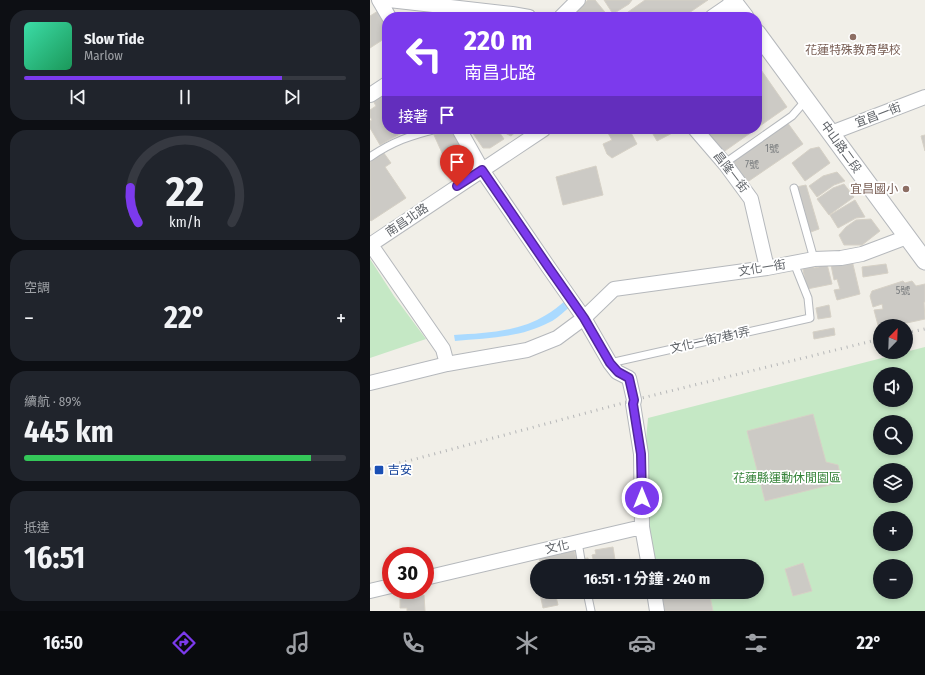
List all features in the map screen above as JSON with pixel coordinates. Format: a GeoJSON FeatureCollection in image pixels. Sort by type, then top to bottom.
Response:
{"type":"FeatureCollection","features":[{"type":"Feature","properties":{"kind":"street"},"geometry":{"type":"LineString","coordinates":[[379,0],[386,12]]}},
{"type":"Feature","properties":{"kind":"street"},"geometry":{"type":"LineString","coordinates":[[389,0],[494,12]]}},
{"type":"Feature","properties":{"kind":"street"},"geometry":{"type":"LineString","coordinates":[[566,12],[578,0]]}},
{"type":"Feature","properties":{"kind":"street"},"geometry":{"type":"LineString","coordinates":[[719,12],[733,1],[741,12]]}},
{"type":"Feature","properties":{"kind":"street","name":"中山路二段"},"geometry":{"type":"LineString","coordinates":[[762,40],[925,261]]}},
{"type":"Feature","properties":{"kind":"street"},"geometry":{"type":"LineString","coordinates":[[370,95],[382,87]]}},
{"type":"Feature","properties":{"kind":"street","name":"宜昌一街"},"geometry":{"type":"LineString","coordinates":[[831,133],[925,97]]}},
{"type":"Feature","properties":{"kind":"street"},"geometry":{"type":"LineString","coordinates":[[462,134],[482,170],[584,318],[610,363],[618,372],[629,378],[634,400],[633,404],[641,454],[642,527],[648,559]]}},
{"type":"Feature","properties":{"kind":"street","name":"南昌北路"},"geometry":{"type":"LineString","coordinates":[[370,245],[536,134]]}},
{"type":"Feature","properties":{"kind":"street","name":"昌隆一街"},"geometry":{"type":"LineString","coordinates":[[701,134],[751,199],[767,268]]}},
{"type":"Feature","properties":{"kind":"street","name":"文化一街"},"geometry":{"type":"LineString","coordinates":[[584,318],[614,289],[767,268],[814,259],[841,258],[862,254],[908,237]]}},
{"type":"Feature","properties":{"kind":"street"},"geometry":{"type":"LineString","coordinates":[[370,245],[443,349],[447,364]]}},
{"type":"Feature","properties":{"kind":"street"},"geometry":{"type":"LineString","coordinates":[[370,384],[447,364],[527,350],[557,338],[584,318]]}},
{"type":"Feature","properties":{"kind":"street","name":"文化"},"geometry":{"type":"LineString","coordinates":[[434,576],[642,527]]}},
{"type":"Feature","properties":{"kind":"street"},"geometry":{"type":"LineString","coordinates":[[370,591],[382,588]]}},
{"type":"Feature","properties":{"kind":"street"},"geometry":{"type":"LineString","coordinates":[[655,599],[657,611]]}},
{"type":"Feature","properties":{"kind":"lane"},"geometry":{"type":"LineString","coordinates":[[726,165],[725,163],[792,116],[806,100]]}},
{"type":"Feature","properties":{"kind":"lane"},"geometry":{"type":"LineString","coordinates":[[370,157],[386,146],[417,134]]}},
{"type":"Feature","properties":{"kind":"lane"},"geometry":{"type":"LineString","coordinates":[[794,188],[814,259]]}},
{"type":"Feature","properties":{"kind":"lane","name":"文化一街7巷1弄"},"geometry":{"type":"LineString","coordinates":[[610,363],[810,318],[808,298],[794,263]]}},
{"type":"Feature","properties":{"kind":"lane"},"geometry":{"type":"LineString","coordinates":[[578,542],[581,559]]}},
{"type":"Feature","properties":{"kind":"lane"},"geometry":{"type":"LineString","coordinates":[[588,599],[591,611]]}},
{"type":"Feature","properties":{"kind":"green space"},"geometry":{"type":"Polygon","coordinates":[[[370,259],[394,296],[426,339],[370,358],[370,259]]]}},
{"type":"Feature","properties":{"kind":"green space","name":"花蓮縣運動休閒園區"},"geometry":{"type":"Polygon","coordinates":[[[925,347],[925,611],[655,611],[652,599],[764,599],[764,559],[642,559],[637,539],[648,418],[878,359],[913,359],[913,350],[925,347]]]}},
{"type":"Feature","properties":{"kind":"water"},"geometry":{"type":"Polygon","coordinates":[[[566,300],[570,307],[555,319],[539,327],[515,334],[491,338],[455,341],[454,335],[502,331],[536,321],[554,310],[566,300]]]}},
{"type":"Feature","properties":{"kind":"building"},"geometry":{"type":"Polygon","coordinates":[[[588,0],[595,0],[605,12],[574,12],[588,0]]]}},
{"type":"Feature","properties":{"kind":"building"},"geometry":{"type":"Polygon","coordinates":[[[604,0],[632,0],[629,4],[616,12],[612,12],[604,0]]]}},
{"type":"Feature","properties":{"kind":"building"},"geometry":{"type":"Polygon","coordinates":[[[645,0],[708,0],[690,12],[628,12],[645,0]]]}},
{"type":"Feature","properties":{"kind":"building"},"geometry":{"type":"Polygon","coordinates":[[[378,11],[382,15],[382,40],[370,48],[370,16],[378,11]]]}},
{"type":"Feature","properties":{"kind":"building"},"geometry":{"type":"Polygon","coordinates":[[[762,71],[787,107],[762,124],[762,71]]]}},
{"type":"Feature","properties":{"kind":"building"},"geometry":{"type":"Polygon","coordinates":[[[382,93],[382,134],[400,134],[380,145],[370,128],[370,121],[372,120],[370,117],[370,110],[376,106],[372,99],[382,93]]]}},
{"type":"Feature","properties":{"kind":"building"},"geometry":{"type":"Polygon","coordinates":[[[787,122],[803,144],[743,185],[728,163],[787,122]]]}},
{"type":"Feature","properties":{"kind":"building"},"geometry":{"type":"Polygon","coordinates":[[[458,134],[468,152],[467,162],[453,170],[447,164],[434,135],[458,134]]]}},
{"type":"Feature","properties":{"kind":"building"},"geometry":{"type":"Polygon","coordinates":[[[473,134],[500,134],[504,139],[490,148],[483,148],[473,134]]]}},
{"type":"Feature","properties":{"kind":"building"},"geometry":{"type":"Polygon","coordinates":[[[609,134],[632,134],[637,144],[612,158],[607,154],[603,144],[612,140],[609,134]]]}},
{"type":"Feature","properties":{"kind":"building"},"geometry":{"type":"Polygon","coordinates":[[[653,134],[670,134],[657,141],[653,134]]]}},
{"type":"Feature","properties":{"kind":"building"},"geometry":{"type":"Polygon","coordinates":[[[707,134],[749,134],[722,153],[707,134]]]}},
{"type":"Feature","properties":{"kind":"building"},"geometry":{"type":"Polygon","coordinates":[[[925,135],[925,151],[921,136],[925,135]]]}},
{"type":"Feature","properties":{"kind":"building"},"geometry":{"type":"Polygon","coordinates":[[[819,147],[830,163],[805,181],[792,163],[810,149],[819,147]]]}},
{"type":"Feature","properties":{"kind":"building"},"geometry":{"type":"Polygon","coordinates":[[[381,149],[391,163],[385,167],[406,198],[371,221],[370,153],[381,149]]]}},
{"type":"Feature","properties":{"kind":"building"},"geometry":{"type":"Polygon","coordinates":[[[596,166],[603,195],[563,205],[556,177],[596,166]]]}},
{"type":"Feature","properties":{"kind":"building"},"geometry":{"type":"Polygon","coordinates":[[[837,172],[845,181],[834,185],[817,197],[809,186],[823,176],[837,172]]]}},
{"type":"Feature","properties":{"kind":"building"},"geometry":{"type":"Polygon","coordinates":[[[844,184],[854,197],[829,215],[817,199],[833,188],[844,184]]]}},
{"type":"Feature","properties":{"kind":"building"},"geometry":{"type":"Polygon","coordinates":[[[806,185],[819,229],[808,233],[796,187],[806,185]]]}},
{"type":"Feature","properties":{"kind":"building"},"geometry":{"type":"Polygon","coordinates":[[[855,200],[865,217],[856,218],[838,228],[830,215],[855,200]]]}},
{"type":"Feature","properties":{"kind":"building"},"geometry":{"type":"Polygon","coordinates":[[[871,219],[880,231],[862,245],[844,245],[839,235],[846,227],[856,220],[871,219]]]}},
{"type":"Feature","properties":{"kind":"building"},"geometry":{"type":"Polygon","coordinates":[[[851,256],[860,294],[837,300],[834,290],[840,289],[837,279],[834,280],[831,265],[851,256]]]}},
{"type":"Feature","properties":{"kind":"building"},"geometry":{"type":"Polygon","coordinates":[[[813,263],[814,268],[819,267],[821,263],[827,264],[832,284],[807,289],[802,265],[813,263]]]}},
{"type":"Feature","properties":{"kind":"building"},"geometry":{"type":"Polygon","coordinates":[[[886,264],[888,273],[863,277],[862,267],[886,264]]]}},
{"type":"Feature","properties":{"kind":"building"},"geometry":{"type":"Polygon","coordinates":[[[903,281],[905,283],[912,281],[916,286],[925,284],[925,319],[913,322],[913,319],[876,319],[874,310],[883,309],[882,304],[873,307],[870,296],[872,291],[903,281]]]}},
{"type":"Feature","properties":{"kind":"building"},"geometry":{"type":"Polygon","coordinates":[[[829,305],[831,317],[818,319],[816,308],[829,305]]]}},
{"type":"Feature","properties":{"kind":"building"},"geometry":{"type":"Polygon","coordinates":[[[834,328],[835,335],[814,339],[813,332],[834,328]]]}},
{"type":"Feature","properties":{"kind":"building"},"geometry":{"type":"Polygon","coordinates":[[[813,414],[826,462],[838,465],[842,482],[765,501],[747,431],[813,414]]]}},
{"type":"Feature","properties":{"kind":"building"},"geometry":{"type":"Polygon","coordinates":[[[613,547],[615,559],[593,559],[592,555],[596,554],[595,550],[613,547]]]}},
{"type":"Feature","properties":{"kind":"building"},"geometry":{"type":"Polygon","coordinates":[[[574,550],[576,559],[539,559],[574,550]]]}},
{"type":"Feature","properties":{"kind":"building"},"geometry":{"type":"Polygon","coordinates":[[[803,563],[812,591],[793,596],[785,569],[803,563]]]}},
{"type":"Feature","properties":{"kind":"building"},"geometry":{"type":"Polygon","coordinates":[[[400,599],[424,599],[425,611],[407,611],[407,608],[400,608],[400,599]]]}},
{"type":"Feature","properties":{"kind":"building"},"geometry":{"type":"Polygon","coordinates":[[[541,599],[557,599],[558,605],[543,608],[541,599]]]}},
{"type":"Feature","properties":{"kind":"building"},"geometry":{"type":"Polygon","coordinates":[[[653,599],[710,599],[713,611],[656,611],[653,599]]]}},
{"type":"Feature","properties":{"kind":"railway"},"geometry":{"type":"LineString","coordinates":[[913,332],[925,329]]}},
{"type":"Feature","properties":{"kind":"railway"},"geometry":{"type":"LineString","coordinates":[[370,469],[408,461],[638,399],[873,341]]}},
{"type":"Feature","properties":{"kind":"place","name":"花蓮特殊教育學校"},"geometry":{"type":"Point","coordinates":[853,37]}},
{"type":"Feature","properties":{"kind":"place","name":"宜昌國小"},"geometry":{"type":"Point","coordinates":[906,189]}},
{"type":"Feature","properties":{"kind":"place","name":"吉安"},"geometry":{"type":"Point","coordinates":[379,470]}},
{"type":"Feature","properties":{"kind":"route"},"geometry":{"type":"LineString","coordinates":[[457,186],[482,170],[584,318],[610,363],[618,372],[629,378],[634,400],[633,404],[641,454],[642,498]]}}]}
